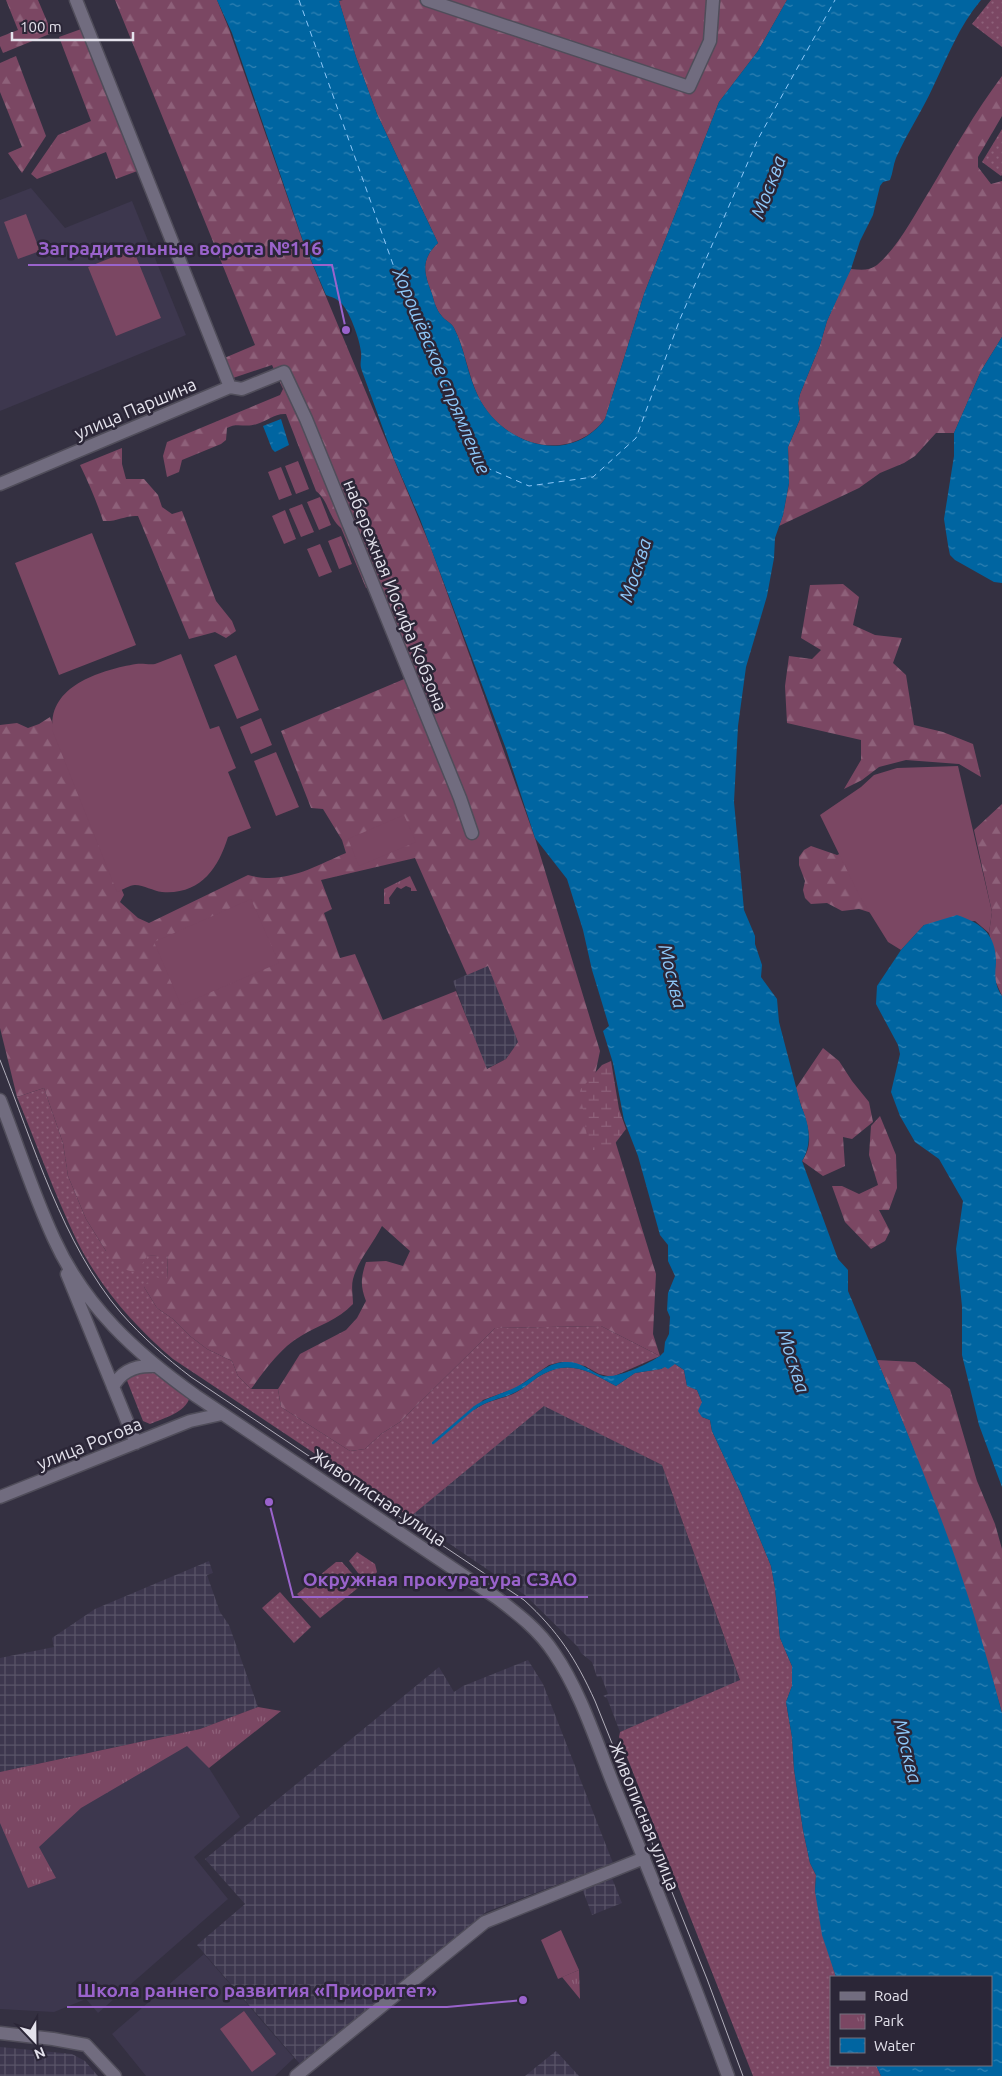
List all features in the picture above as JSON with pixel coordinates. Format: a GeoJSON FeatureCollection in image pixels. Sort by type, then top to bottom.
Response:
{"type":"FeatureCollection","features":[{"type":"Feature","properties":{"kind":"street"},"geometry":{"type":"LineString","coordinates":[[76,0],[230,387]]}},
{"type":"Feature","properties":{"kind":"street"},"geometry":{"type":"LineString","coordinates":[[433,1],[689,87],[710,42],[713,0]]}},
{"type":"Feature","properties":{"kind":"street","name":"улица Паршина"},"geometry":{"type":"LineString","coordinates":[[0,484],[230,387],[242,389],[284,372]]}},
{"type":"Feature","properties":{"kind":"street","name":"набережная Иосифа Кобзона"},"geometry":{"type":"LineString","coordinates":[[284,372],[310,428],[460,798],[472,833]]}},
{"type":"Feature","properties":{"kind":"street","name":"Живописная улица"},"geometry":{"type":"LineString","coordinates":[[0,1100],[54,1239],[97,1309],[124,1338],[154,1366],[196,1396],[497,1598],[528,1622],[553,1652],[573,1687],[644,1858],[690,1972],[728,2076]]}},
{"type":"Feature","properties":{"kind":"street"},"geometry":{"type":"LineString","coordinates":[[54,1239],[136,1443]]}},
{"type":"Feature","properties":{"kind":"street"},"geometry":{"type":"LineString","coordinates":[[113,1387],[117,1379],[125,1373],[142,1366],[154,1366]]}},
{"type":"Feature","properties":{"kind":"street"},"geometry":{"type":"LineString","coordinates":[[190,1421],[197,1410],[196,1396]]}},
{"type":"Feature","properties":{"kind":"street","name":"улица Рогова"},"geometry":{"type":"LineString","coordinates":[[0,1498],[190,1421],[222,1414]]}},
{"type":"Feature","properties":{"kind":"street"},"geometry":{"type":"LineString","coordinates":[[296,2076],[485,1922],[644,1858]]}},
{"type":"Feature","properties":{"kind":"street"},"geometry":{"type":"LineString","coordinates":[[0,2034],[53,2039],[86,2045],[115,2076]]}},
{"type":"Feature","properties":{"kind":"shaded area"},"geometry":{"type":"Polygon","coordinates":[[[31,188],[65,228],[132,201],[186,335],[0,411],[0,200],[31,188]]]}},
{"type":"Feature","properties":{"kind":"shaded area"},"geometry":{"type":"Polygon","coordinates":[[[488,965],[518,1042],[506,1059],[486,1069],[453,981],[488,965]]]}},
{"type":"Feature","properties":{"kind":"shaded area"},"geometry":{"type":"Polygon","coordinates":[[[544,1405],[662,1465],[740,1681],[620,1732],[607,1698],[603,1696],[608,1694],[601,1676],[597,1677],[592,1662],[581,1653],[578,1647],[525,1595],[410,1517],[544,1405]]]}},
{"type":"Feature","properties":{"kind":"shaded area"},"geometry":{"type":"Polygon","coordinates":[[[209,1561],[213,1573],[207,1575],[220,1612],[229,1625],[258,1707],[200,1729],[0,1772],[0,1658],[54,1647],[52,1638],[95,1609],[209,1561]]]}},
{"type":"Feature","properties":{"kind":"shaded area"},"geometry":{"type":"Polygon","coordinates":[[[528,1660],[543,1684],[613,1863],[486,1912],[300,2064],[197,1945],[245,1904],[205,1859],[439,1667],[454,1692],[463,1686],[528,1660]]]}},
{"type":"Feature","properties":{"kind":"shaded area"},"geometry":{"type":"Polygon","coordinates":[[[200,1729],[209,1768],[240,1817],[194,1857],[228,1899],[98,2013],[86,1999],[54,2012],[0,2009],[0,1772],[200,1729]]]}},
{"type":"Feature","properties":{"kind":"shaded area"},"geometry":{"type":"Polygon","coordinates":[[[611,1876],[622,1903],[592,1915],[582,1888],[611,1876]]]}},
{"type":"Feature","properties":{"kind":"shaded area"},"geometry":{"type":"Polygon","coordinates":[[[204,1954],[294,2058],[275,2076],[146,2076],[112,2034],[204,1954]]]}},
{"type":"Feature","properties":{"kind":"shaded area"},"geometry":{"type":"Polygon","coordinates":[[[0,2047],[72,2054],[85,2061],[98,2076],[0,2076],[0,2047]]]}},
{"type":"Feature","properties":{"kind":"shaded area"},"geometry":{"type":"Polygon","coordinates":[[[556,2051],[579,2076],[525,2076],[556,2051]]]}},
{"type":"Feature","properties":{"kind":"green space"},"geometry":{"type":"Polygon","coordinates":[[[6,0],[38,0],[52,33],[3,53],[0,46],[0,37],[18,30],[6,0]]]}},
{"type":"Feature","properties":{"kind":"green space"},"geometry":{"type":"Polygon","coordinates":[[[115,0],[217,0],[229,29],[302,239],[431,548],[535,838],[600,1051],[595,1075],[656,1274],[653,1334],[660,1356],[601,1326],[495,1328],[400,1422],[381,1434],[365,1449],[350,1451],[281,1407],[278,1389],[300,1354],[346,1330],[357,1318],[366,1301],[362,1282],[366,1262],[386,1261],[403,1266],[410,1251],[382,1226],[355,1272],[352,1285],[353,1304],[341,1314],[293,1341],[273,1360],[251,1389],[238,1376],[232,1361],[207,1349],[173,1319],[157,1308],[144,1287],[152,1276],[167,1280],[168,1255],[147,1256],[137,1273],[120,1268],[106,1251],[86,1219],[68,1176],[63,1143],[44,1088],[17,1097],[0,1028],[0,725],[17,723],[28,728],[50,717],[124,895],[120,902],[138,918],[149,923],[248,875],[261,878],[287,876],[310,869],[346,853],[342,840],[323,809],[311,808],[281,731],[416,674],[373,587],[366,588],[341,528],[333,519],[324,499],[316,491],[286,414],[278,415],[253,425],[234,425],[227,428],[226,440],[221,444],[182,460],[179,472],[167,477],[163,456],[167,442],[280,395],[283,389],[272,365],[230,379],[222,359],[255,345],[115,0]],[[415,858],[321,880],[332,909],[324,913],[340,958],[355,954],[383,1020],[456,991],[487,1069],[506,1059],[518,1042],[488,966],[467,975],[415,858]]]}},
{"type":"Feature","properties":{"kind":"green space"},"geometry":{"type":"Polygon","coordinates":[[[787,0],[758,51],[719,102],[644,294],[605,419],[590,434],[573,442],[555,445],[537,444],[519,437],[502,427],[489,413],[478,396],[457,335],[453,326],[442,317],[438,310],[427,280],[426,261],[432,249],[438,243],[377,114],[356,57],[339,1],[787,0]]]}},
{"type":"Feature","properties":{"kind":"green space"},"geometry":{"type":"Polygon","coordinates":[[[991,0],[1002,0],[1002,47],[972,24],[991,0]]]}},
{"type":"Feature","properties":{"kind":"green space"},"geometry":{"type":"Polygon","coordinates":[[[84,28],[140,170],[116,179],[106,152],[37,179],[31,174],[58,135],[91,121],[59,37],[84,28]]]}},
{"type":"Feature","properties":{"kind":"green space"},"geometry":{"type":"Polygon","coordinates":[[[16,56],[46,136],[22,173],[8,153],[22,147],[0,92],[0,63],[16,56]]]}},
{"type":"Feature","properties":{"kind":"green space"},"geometry":{"type":"Polygon","coordinates":[[[1002,76],[1002,116],[978,157],[978,167],[991,184],[1002,181],[1002,337],[981,371],[954,433],[936,433],[915,456],[904,463],[880,473],[859,488],[779,526],[789,483],[788,447],[800,419],[798,403],[800,394],[820,345],[827,321],[847,276],[851,269],[865,270],[877,265],[900,239],[973,118],[1002,76]]]}},
{"type":"Feature","properties":{"kind":"green space"},"geometry":{"type":"Polygon","coordinates":[[[1002,129],[1002,175],[1001,176],[982,162],[1002,129]]]}},
{"type":"Feature","properties":{"kind":"green space"},"geometry":{"type":"Polygon","coordinates":[[[26,214],[40,251],[18,259],[4,222],[26,214]]]}},
{"type":"Feature","properties":{"kind":"green space"},"geometry":{"type":"Polygon","coordinates":[[[133,249],[161,318],[116,336],[88,267],[133,249]]]}},
{"type":"Feature","properties":{"kind":"green space"},"geometry":{"type":"Polygon","coordinates":[[[122,448],[122,464],[126,479],[144,479],[158,495],[162,507],[172,514],[182,511],[216,601],[232,621],[236,631],[226,638],[215,632],[189,639],[138,516],[103,521],[80,465],[122,448]]]}},
{"type":"Feature","properties":{"kind":"green space"},"geometry":{"type":"Polygon","coordinates":[[[298,461],[309,489],[296,494],[285,466],[298,461]]]}},
{"type":"Feature","properties":{"kind":"green space"},"geometry":{"type":"Polygon","coordinates":[[[281,467],[292,495],[279,500],[268,472],[281,467]]]}},
{"type":"Feature","properties":{"kind":"green space"},"geometry":{"type":"Polygon","coordinates":[[[320,497],[331,525],[319,530],[307,502],[320,497]]]}},
{"type":"Feature","properties":{"kind":"green space"},"geometry":{"type":"Polygon","coordinates":[[[302,504],[314,532],[301,537],[289,509],[302,504]]]}},
{"type":"Feature","properties":{"kind":"green space"},"geometry":{"type":"Polygon","coordinates":[[[285,510],[296,539],[284,544],[272,516],[285,510]]]}},
{"type":"Feature","properties":{"kind":"green space"},"geometry":{"type":"Polygon","coordinates":[[[92,533],[136,645],[59,675],[15,563],[92,533]]]}},
{"type":"Feature","properties":{"kind":"green space"},"geometry":{"type":"Polygon","coordinates":[[[341,536],[352,564],[339,569],[328,541],[341,536]]]}},
{"type":"Feature","properties":{"kind":"green space"},"geometry":{"type":"Polygon","coordinates":[[[320,544],[332,572],[319,577],[307,549],[320,544]]]}},
{"type":"Feature","properties":{"kind":"green space"},"geometry":{"type":"Polygon","coordinates":[[[843,584],[859,597],[853,625],[875,635],[902,638],[893,663],[906,675],[914,725],[943,732],[973,744],[981,777],[959,764],[906,760],[879,767],[862,780],[844,789],[861,760],[861,740],[787,723],[785,686],[789,656],[812,659],[821,650],[801,638],[810,585],[843,584]]]}},
{"type":"Feature","properties":{"kind":"green space"},"geometry":{"type":"Polygon","coordinates":[[[181,654],[210,729],[219,726],[236,768],[228,772],[251,828],[228,837],[219,860],[213,869],[205,878],[187,889],[175,892],[162,892],[135,885],[117,892],[53,732],[53,716],[58,703],[67,692],[93,676],[136,664],[155,664],[181,654]]]}},
{"type":"Feature","properties":{"kind":"green space"},"geometry":{"type":"Polygon","coordinates":[[[236,655],[259,710],[237,719],[214,665],[236,655]]]}},
{"type":"Feature","properties":{"kind":"green space"},"geometry":{"type":"Polygon","coordinates":[[[261,718],[272,745],[251,754],[240,727],[261,718]]]}},
{"type":"Feature","properties":{"kind":"green space"},"geometry":{"type":"Polygon","coordinates":[[[276,752],[299,807],[276,816],[254,761],[276,752]]]}},
{"type":"Feature","properties":{"kind":"green space"},"geometry":{"type":"Polygon","coordinates":[[[958,766],[992,912],[989,933],[975,921],[924,925],[901,950],[888,942],[860,897],[820,815],[861,787],[874,775],[897,768],[958,766]]]}},
{"type":"Feature","properties":{"kind":"green space"},"geometry":{"type":"Polygon","coordinates":[[[1002,804],[1002,996],[994,978],[996,960],[989,933],[992,912],[974,830],[1002,804]]]}},
{"type":"Feature","properties":{"kind":"green space"},"geometry":{"type":"Polygon","coordinates":[[[404,815],[416,842],[359,866],[348,839],[404,815]]]}},
{"type":"Feature","properties":{"kind":"green space"},"geometry":{"type":"Polygon","coordinates":[[[811,846],[837,855],[853,848],[875,914],[859,909],[842,911],[827,903],[811,904],[805,898],[803,890],[805,881],[799,865],[799,857],[804,850],[811,846]]]}},
{"type":"Feature","properties":{"kind":"green space"},"geometry":{"type":"Polygon","coordinates":[[[410,876],[417,891],[411,891],[411,888],[406,886],[401,889],[397,887],[389,898],[390,904],[384,904],[384,889],[410,876]]]}},
{"type":"Feature","properties":{"kind":"green space"},"geometry":{"type":"Polygon","coordinates":[[[251,899],[279,963],[181,1005],[154,942],[251,899]]]}},
{"type":"Feature","properties":{"kind":"green space"},"geometry":{"type":"Polygon","coordinates":[[[823,1048],[839,1061],[869,1102],[873,1122],[852,1139],[843,1137],[845,1166],[823,1176],[802,1161],[807,1152],[809,1134],[796,1088],[823,1048]]]}},
{"type":"Feature","properties":{"kind":"green space"},"geometry":{"type":"Polygon","coordinates":[[[611,1061],[619,1109],[626,1129],[610,1150],[589,1150],[580,1090],[602,1065],[611,1061]]]}},
{"type":"Feature","properties":{"kind":"green space"},"geometry":{"type":"Polygon","coordinates":[[[44,1088],[63,1143],[68,1176],[86,1219],[106,1251],[147,1256],[168,1254],[167,1281],[144,1287],[157,1308],[173,1319],[207,1349],[232,1361],[238,1376],[251,1389],[278,1389],[281,1407],[350,1451],[365,1449],[381,1434],[400,1422],[495,1328],[601,1326],[660,1356],[612,1377],[599,1374],[585,1366],[561,1362],[549,1365],[516,1388],[483,1400],[474,1410],[489,1402],[513,1394],[538,1377],[559,1368],[578,1369],[616,1386],[635,1373],[661,1369],[675,1364],[684,1370],[687,1386],[697,1390],[702,1402],[702,1417],[710,1420],[712,1431],[741,1493],[771,1566],[780,1638],[792,1666],[792,1686],[786,1702],[792,1737],[794,1769],[803,1830],[810,1863],[816,1875],[815,1891],[836,1976],[830,1976],[830,2066],[876,2066],[881,2076],[753,2076],[619,1737],[620,1732],[740,1680],[662,1465],[544,1406],[410,1517],[173,1359],[145,1333],[107,1290],[86,1258],[54,1188],[17,1097],[44,1088]]]}},
{"type":"Feature","properties":{"kind":"green space"},"geometry":{"type":"Polygon","coordinates":[[[880,1116],[896,1155],[897,1188],[889,1210],[879,1210],[890,1231],[885,1241],[871,1249],[845,1222],[832,1186],[842,1186],[859,1194],[878,1185],[869,1155],[871,1126],[880,1116]]]}},
{"type":"Feature","properties":{"kind":"green space"},"geometry":{"type":"Polygon","coordinates":[[[877,1360],[915,1362],[950,1389],[977,1481],[995,1524],[1002,1549],[1002,1713],[946,1535],[913,1447],[877,1360]]]}},
{"type":"Feature","properties":{"kind":"green space"},"geometry":{"type":"Polygon","coordinates":[[[152,1369],[190,1397],[179,1411],[150,1424],[143,1421],[126,1378],[127,1375],[152,1369]]]}},
{"type":"Feature","properties":{"kind":"green space"},"geometry":{"type":"Polygon","coordinates":[[[357,1552],[375,1564],[377,1572],[374,1576],[368,1579],[361,1577],[349,1561],[357,1552]]]}},
{"type":"Feature","properties":{"kind":"green space"},"geometry":{"type":"Polygon","coordinates":[[[336,1562],[342,1562],[357,1579],[358,1588],[320,1618],[297,1594],[336,1562]]]}},
{"type":"Feature","properties":{"kind":"green space"},"geometry":{"type":"Polygon","coordinates":[[[280,1592],[311,1627],[294,1643],[262,1608],[280,1592]]]}},
{"type":"Feature","properties":{"kind":"green space"},"geometry":{"type":"Polygon","coordinates":[[[258,1707],[281,1711],[209,1768],[187,1746],[81,1808],[39,1847],[56,1878],[28,1888],[0,1823],[0,1772],[200,1729],[258,1707]]]}},
{"type":"Feature","properties":{"kind":"green space"},"geometry":{"type":"Polygon","coordinates":[[[561,1930],[579,1970],[558,1979],[541,1940],[561,1930]]]}},
{"type":"Feature","properties":{"kind":"green space"},"geometry":{"type":"Polygon","coordinates":[[[579,1970],[580,1999],[562,1977],[579,1970]]]}},
{"type":"Feature","properties":{"kind":"green space"},"geometry":{"type":"Polygon","coordinates":[[[244,2011],[276,2054],[252,2072],[220,2029],[244,2011]]]}},
{"type":"Feature","properties":{"kind":"water"},"geometry":{"type":"Polygon","coordinates":[[[217,0],[341,0],[339,1],[356,57],[377,114],[438,243],[428,255],[426,261],[427,280],[438,310],[442,317],[453,326],[458,336],[478,396],[489,413],[503,427],[519,437],[537,444],[555,446],[573,443],[590,434],[605,419],[644,294],[719,102],[758,51],[787,0],[981,0],[966,20],[954,42],[929,96],[900,149],[890,180],[883,182],[880,186],[873,215],[860,241],[851,269],[827,321],[820,345],[800,394],[798,403],[800,419],[788,447],[789,483],[783,515],[775,538],[774,558],[767,596],[746,667],[738,726],[734,802],[744,910],[755,936],[755,944],[762,965],[761,977],[777,999],[779,1022],[808,1126],[808,1148],[802,1161],[838,1259],[848,1270],[848,1291],[950,1543],[978,1628],[1002,1713],[1002,2076],[881,2076],[876,2066],[992,2066],[992,1976],[836,1976],[822,1935],[815,1891],[816,1875],[810,1863],[803,1830],[786,1702],[792,1686],[792,1666],[780,1638],[771,1566],[741,1493],[712,1431],[710,1420],[702,1417],[698,1411],[702,1402],[697,1390],[687,1386],[684,1370],[675,1364],[668,1369],[665,1367],[635,1373],[616,1386],[578,1369],[559,1368],[538,1377],[510,1395],[485,1403],[474,1410],[473,1407],[478,1404],[524,1383],[551,1365],[570,1362],[600,1375],[613,1376],[630,1371],[660,1356],[664,1352],[665,1342],[669,1334],[668,1293],[675,1276],[668,1261],[668,1245],[660,1235],[638,1156],[624,1120],[613,1063],[603,1031],[609,1026],[567,879],[535,838],[506,749],[420,519],[394,459],[362,371],[360,347],[353,325],[343,306],[337,300],[326,295],[303,241],[232,33],[217,0]]]}},
{"type":"Feature","properties":{"kind":"water"},"geometry":{"type":"Polygon","coordinates":[[[1002,337],[1002,583],[994,582],[955,560],[950,555],[944,519],[954,456],[954,433],[981,371],[1002,337]]]}},
{"type":"Feature","properties":{"kind":"water"},"geometry":{"type":"Polygon","coordinates":[[[281,419],[289,445],[275,452],[263,426],[281,419]]]}},
{"type":"Feature","properties":{"kind":"water"},"geometry":{"type":"Polygon","coordinates":[[[957,915],[980,926],[990,937],[995,952],[996,983],[1002,996],[1002,1487],[979,1425],[962,1355],[962,1306],[956,1249],[963,1201],[939,1159],[915,1142],[900,1116],[891,1092],[900,1054],[898,1045],[876,1004],[877,986],[901,950],[924,925],[957,915]]]}},
{"type":"Feature","properties":{"kind":"waterway"},"geometry":{"type":"LineString","coordinates":[[433,1443],[475,1407]]}},
{"type":"Feature","properties":{"kind":"ferry route"},"geometry":{"type":"LineString","coordinates":[[299,0],[395,270],[478,464],[529,486],[593,477],[636,438],[680,319],[758,139],[835,0]]}},
{"type":"Feature","properties":{"kind":"tram line"},"geometry":{"type":"LineString","coordinates":[[0,1060],[37,1159],[66,1225],[82,1256],[101,1286],[121,1313],[137,1330],[163,1355],[191,1377],[524,1600],[547,1623],[565,1646],[581,1672],[595,1701],[707,1979],[743,2076]]}},
{"type":"Feature","properties":{"kind":"place","name":"Заградительные ворота №116"},"geometry":{"type":"Point","coordinates":[346,330]}},
{"type":"Feature","properties":{"kind":"place","name":"Окружная прокуратура СЗАО"},"geometry":{"type":"Point","coordinates":[269,1502]}},
{"type":"Feature","properties":{"kind":"place","name":"Школа раннего развития «Приоритет»"},"geometry":{"type":"Point","coordinates":[523,2000]}},
{"type":"Feature","properties":{"kind":"water label","name":"Москва"},"geometry":{"type":"Point","coordinates":[768,187]}},
{"type":"Feature","properties":{"kind":"water label","name":"Хорошёвское спрямление"},"geometry":{"type":"Point","coordinates":[442,371]}},
{"type":"Feature","properties":{"kind":"water label","name":"Москва"},"geometry":{"type":"Point","coordinates":[635,570]}},
{"type":"Feature","properties":{"kind":"water label","name":"Москва"},"geometry":{"type":"Point","coordinates":[673,976]}},
{"type":"Feature","properties":{"kind":"water label","name":"Москва"},"geometry":{"type":"Point","coordinates":[794,1361]}},
{"type":"Feature","properties":{"kind":"water label","name":"Москва"},"geometry":{"type":"Point","coordinates":[908,1751]}}]}
